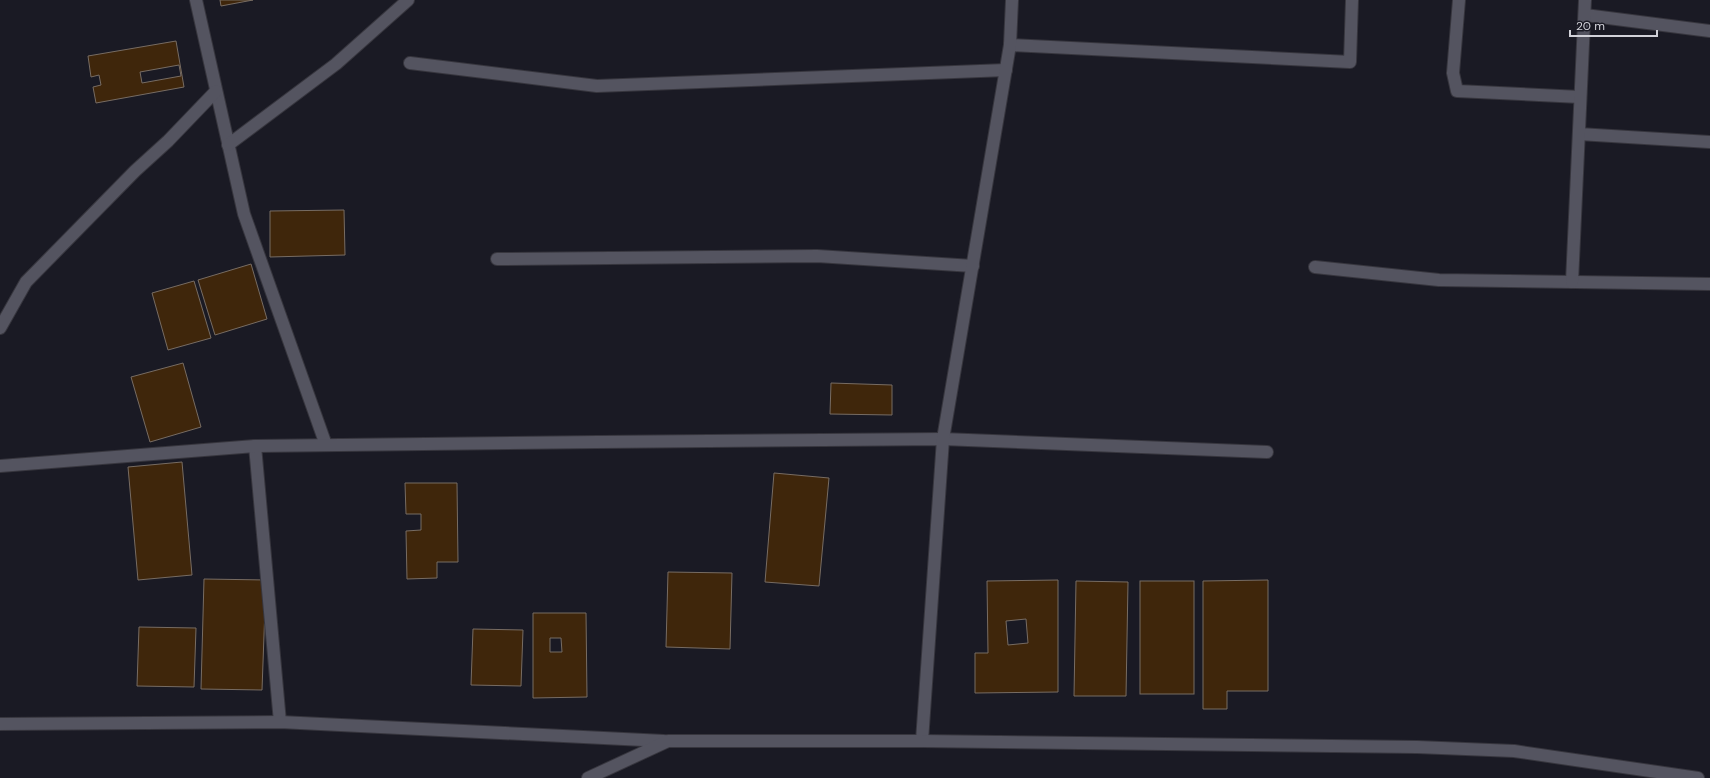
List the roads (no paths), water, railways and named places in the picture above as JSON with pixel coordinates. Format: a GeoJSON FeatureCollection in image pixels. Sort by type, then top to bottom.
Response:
{"type":"FeatureCollection","features":[{"type":"Feature","properties":{"kind":"street"},"geometry":{"type":"LineString","coordinates":[[196,0],[244,214],[326,445]]}},
{"type":"Feature","properties":{"kind":"street"},"geometry":{"type":"LineString","coordinates":[[228,144],[336,64],[408,0]]}},
{"type":"Feature","properties":{"kind":"street"},"geometry":{"type":"LineString","coordinates":[[922,740],[943,439],[1010,45],[1012,0]]}},
{"type":"Feature","properties":{"kind":"street"},"geometry":{"type":"LineString","coordinates":[[1010,45],[1350,62],[1352,0]]}},
{"type":"Feature","properties":{"kind":"street"},"geometry":{"type":"LineString","coordinates":[[1459,0],[1453,73],[1457,91],[1580,97]]}},
{"type":"Feature","properties":{"kind":"street"},"geometry":{"type":"LineString","coordinates":[[1572,282],[1586,0]]}},
{"type":"Feature","properties":{"kind":"street"},"geometry":{"type":"LineString","coordinates":[[1585,15],[1710,31]]}},
{"type":"Feature","properties":{"kind":"street"},"geometry":{"type":"LineString","coordinates":[[410,64],[597,86],[1006,70]]}},
{"type":"Feature","properties":{"kind":"street"},"geometry":{"type":"LineString","coordinates":[[0,328],[26,282],[135,171],[168,141],[216,91]]}},
{"type":"Feature","properties":{"kind":"street"},"geometry":{"type":"LineString","coordinates":[[1579,134],[1710,142]]}},
{"type":"Feature","properties":{"kind":"street"},"geometry":{"type":"LineString","coordinates":[[497,259],[817,256],[973,266]]}},
{"type":"Feature","properties":{"kind":"street"},"geometry":{"type":"LineString","coordinates":[[1315,267],[1439,280],[1710,284]]}},
{"type":"Feature","properties":{"kind":"street"},"geometry":{"type":"LineString","coordinates":[[0,466],[255,446],[326,445],[943,439],[1267,452]]}},
{"type":"Feature","properties":{"kind":"street"},"geometry":{"type":"LineString","coordinates":[[255,446],[280,722]]}},
{"type":"Feature","properties":{"kind":"street"},"geometry":{"type":"LineString","coordinates":[[0,724],[280,722],[668,741],[922,740],[1417,746],[1514,752],[1698,778]]}},
{"type":"Feature","properties":{"kind":"street"},"geometry":{"type":"LineString","coordinates":[[588,778],[668,741]]}}]}
